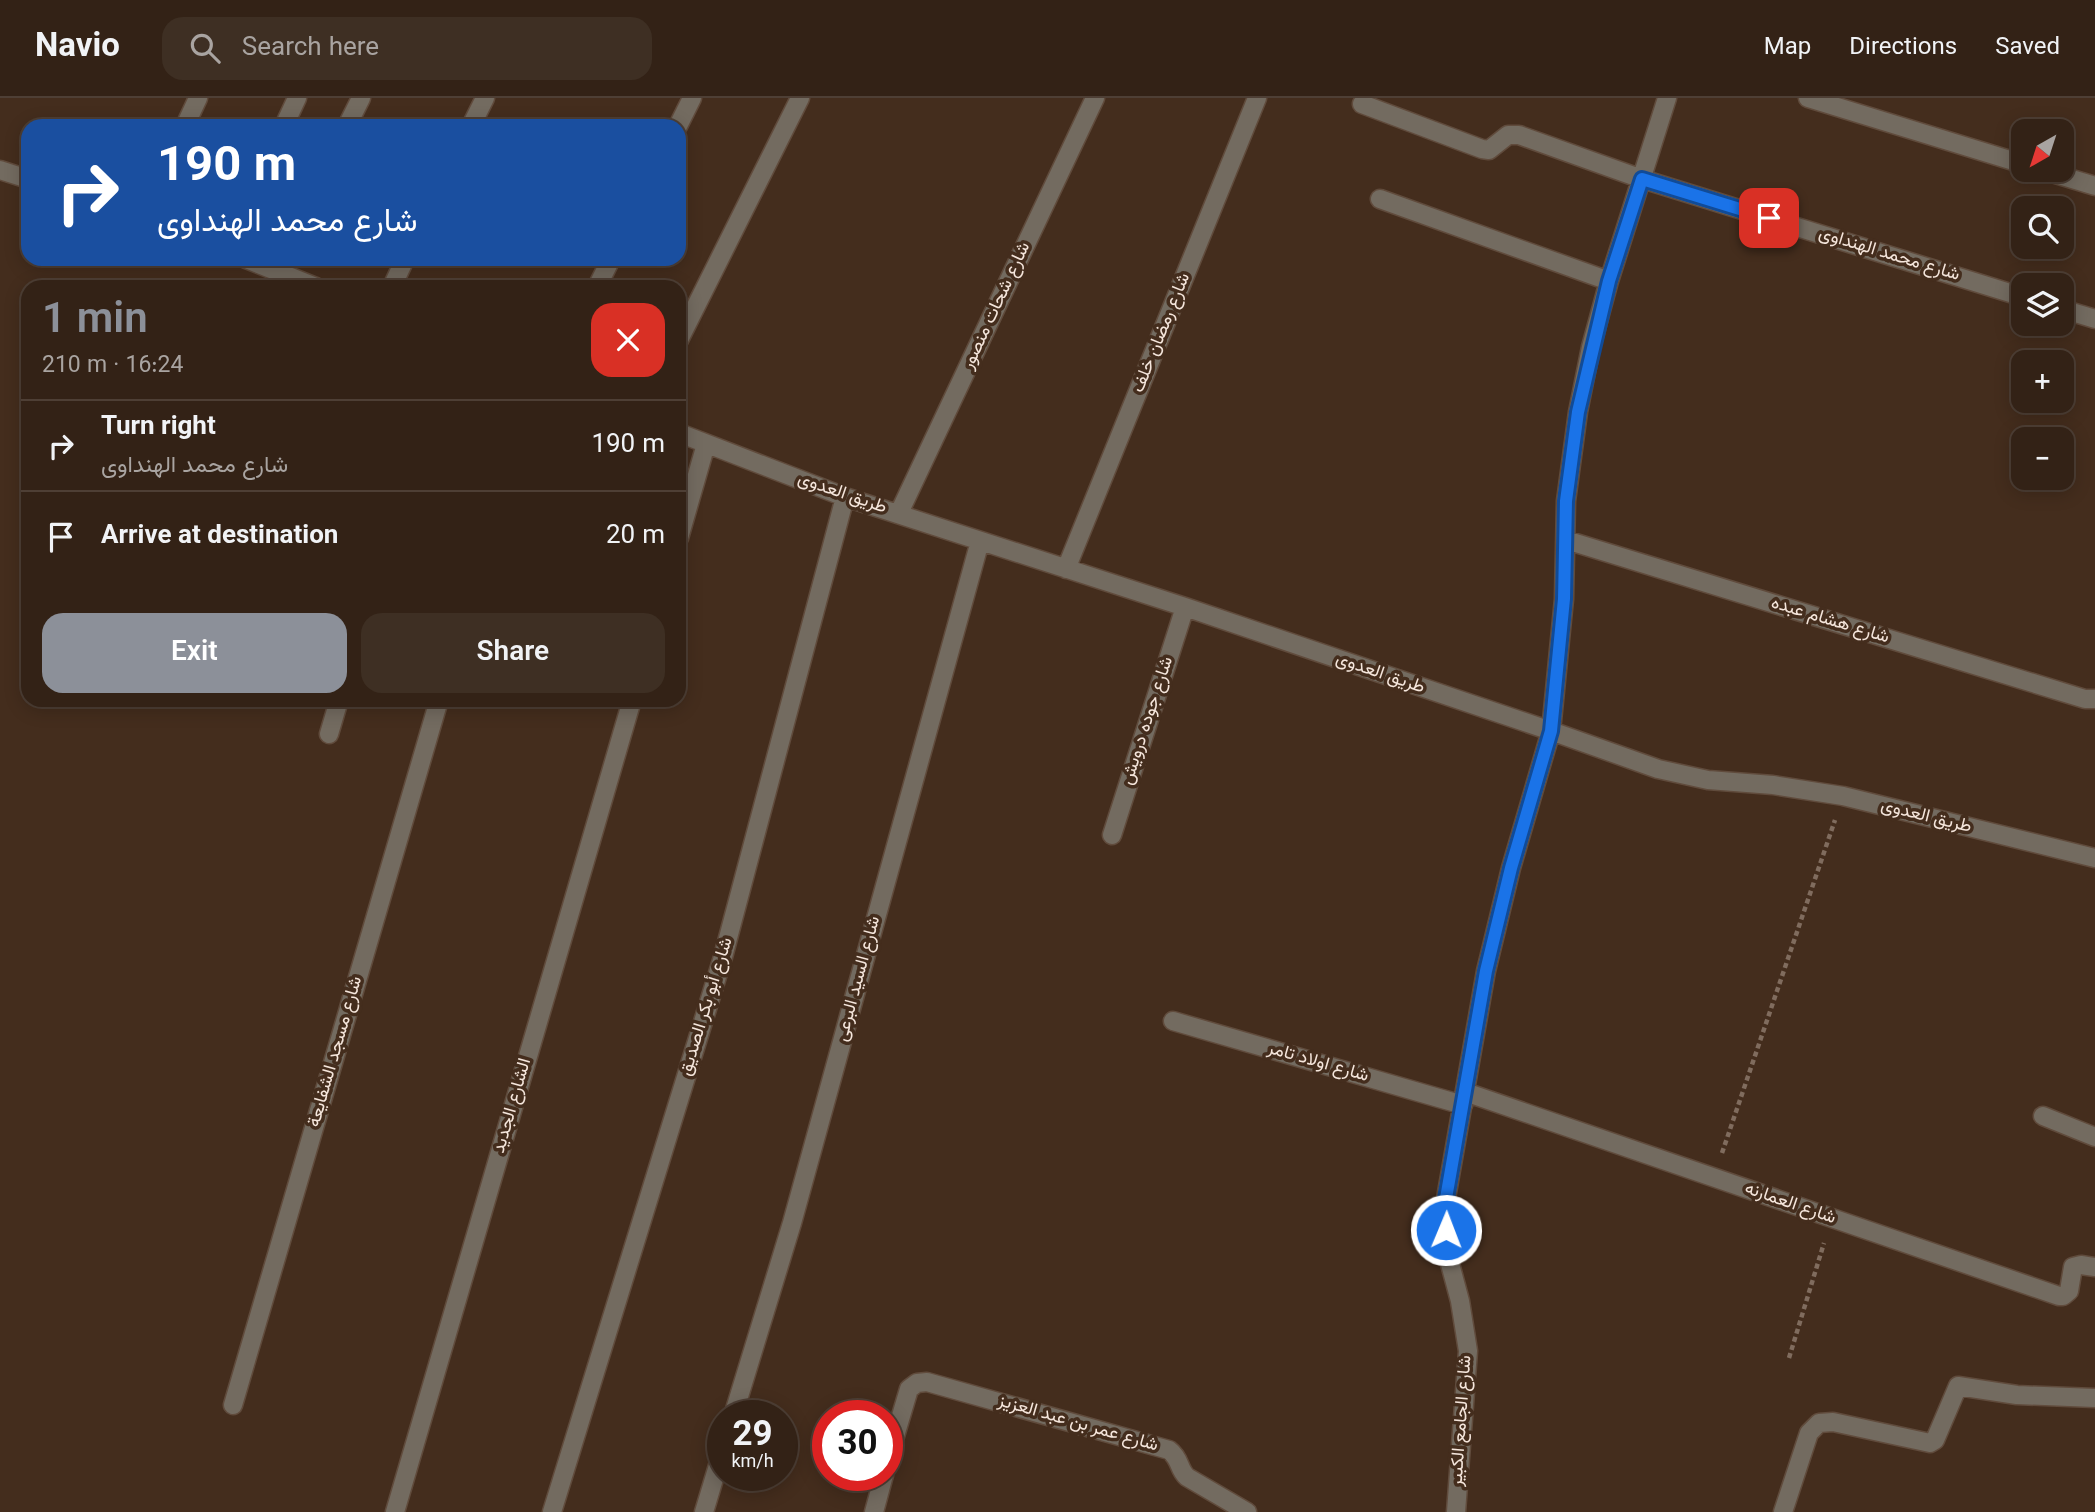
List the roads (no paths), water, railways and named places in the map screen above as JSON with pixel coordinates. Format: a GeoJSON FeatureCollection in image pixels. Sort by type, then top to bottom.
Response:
{"type":"FeatureCollection","features":[{"type":"Feature","properties":{"kind":"street"},"geometry":{"type":"LineString","coordinates":[[188,119],[198,98]]}},
{"type":"Feature","properties":{"kind":"street"},"geometry":{"type":"LineString","coordinates":[[287,119],[297,98]]}},
{"type":"Feature","properties":{"kind":"street"},"geometry":{"type":"LineString","coordinates":[[350,119],[361,98]]}},
{"type":"Feature","properties":{"kind":"street"},"geometry":{"type":"LineString","coordinates":[[474,119],[485,98]]}},
{"type":"Feature","properties":{"kind":"street"},"geometry":{"type":"LineString","coordinates":[[682,119],[692,98]]}},
{"type":"Feature","properties":{"kind":"street"},"geometry":{"type":"LineString","coordinates":[[686,326],[800,98]]}},
{"type":"Feature","properties":{"kind":"street","name":"شارع شحات منصور"},"geometry":{"type":"LineString","coordinates":[[899,513],[1095,98]]}},
{"type":"Feature","properties":{"kind":"street","name":"شارع رمضان خلف"},"geometry":{"type":"LineString","coordinates":[[1066,569],[1257,98]]}},
{"type":"Feature","properties":{"kind":"street","name":"شارع الجامع الكبير"},"geometry":{"type":"LineString","coordinates":[[1457,1512],[1468,1351],[1460,1301],[1449,1260],[1445,1204],[1496,923],[1551,731],[1559,671],[1570,459],[1591,347],[1667,98]]}},
{"type":"Feature","properties":{"kind":"street"},"geometry":{"type":"LineString","coordinates":[[1808,98],[2011,160]]}},
{"type":"Feature","properties":{"kind":"street","name":"شارع محمد الهنداوى"},"geometry":{"type":"LineString","coordinates":[[1362,104],[1482,149],[1489,150],[1508,135],[1519,135],[1642,179],[2011,293]]}},
{"type":"Feature","properties":{"kind":"street"},"geometry":{"type":"LineString","coordinates":[[0,170],[21,177]]}},
{"type":"Feature","properties":{"kind":"street"},"geometry":{"type":"LineString","coordinates":[[2074,180],[2095,186]]}},
{"type":"Feature","properties":{"kind":"street"},"geometry":{"type":"LineString","coordinates":[[1380,199],[1609,281]]}},
{"type":"Feature","properties":{"kind":"street"},"geometry":{"type":"LineString","coordinates":[[280,266],[304,280]]}},
{"type":"Feature","properties":{"kind":"street"},"geometry":{"type":"LineString","coordinates":[[2074,313],[2095,319]]}},
{"type":"Feature","properties":{"kind":"street","name":"طريق العدوى"},"geometry":{"type":"LineString","coordinates":[[686,436],[845,497],[1185,607],[1658,769],[1683,776],[1807,789],[1843,796],[2095,858]]}},
{"type":"Feature","properties":{"kind":"street"},"geometry":{"type":"LineString","coordinates":[[686,514],[706,444]]}},
{"type":"Feature","properties":{"kind":"street","name":"شارع أبو بكر الصديق"},"geometry":{"type":"LineString","coordinates":[[552,1512],[723,957],[845,497]]}},
{"type":"Feature","properties":{"kind":"street","name":"شارع هشام عبده"},"geometry":{"type":"LineString","coordinates":[[1566,540],[2085,699],[2095,699]]}},
{"type":"Feature","properties":{"kind":"street","name":"شارع السيد البرعى"},"geometry":{"type":"LineString","coordinates":[[738,1400],[795,1210],[980,541]]}},
{"type":"Feature","properties":{"kind":"street","name":"شارع جوده درويش"},"geometry":{"type":"LineString","coordinates":[[1112,835],[1185,607]]}},
{"type":"Feature","properties":{"kind":"street"},"geometry":{"type":"LineString","coordinates":[[329,734],[337,707]]}},
{"type":"Feature","properties":{"kind":"street","name":"شارع مسجد الشفايعة"},"geometry":{"type":"LineString","coordinates":[[233,1405],[437,707]]}},
{"type":"Feature","properties":{"kind":"street","name":"الشارع الجديد"},"geometry":{"type":"LineString","coordinates":[[395,1512],[630,707]]}},
{"type":"Feature","properties":{"kind":"street","name":"شارع اولاد تامر"},"geometry":{"type":"LineString","coordinates":[[1173,1021],[1464,1098]]}},
{"type":"Feature","properties":{"kind":"street","name":"شارع العمارنه"},"geometry":{"type":"LineString","coordinates":[[1464,1098],[1714,1178],[2059,1296],[2068,1293],[2073,1267],[2095,1267]]}},
{"type":"Feature","properties":{"kind":"street"},"geometry":{"type":"LineString","coordinates":[[2043,1116],[2095,1137]]}},
{"type":"Feature","properties":{"kind":"street","name":"شارع عمر بن عبد العزيز"},"geometry":{"type":"LineString","coordinates":[[903,1406],[912,1385],[927,1382],[1169,1450],[1177,1456],[1183,1474],[1247,1512]]}},
{"type":"Feature","properties":{"kind":"street"},"geometry":{"type":"LineString","coordinates":[[1783,1512],[1809,1433],[1819,1423],[1833,1422],[1930,1443],[1935,1440],[1958,1386],[2017,1395],[2095,1398]]}},
{"type":"Feature","properties":{"kind":"street"},"geometry":{"type":"LineString","coordinates":[[704,1512],[710,1491]]}},
{"type":"Feature","properties":{"kind":"street"},"geometry":{"type":"LineString","coordinates":[[874,1512],[880,1491]]}}]}
